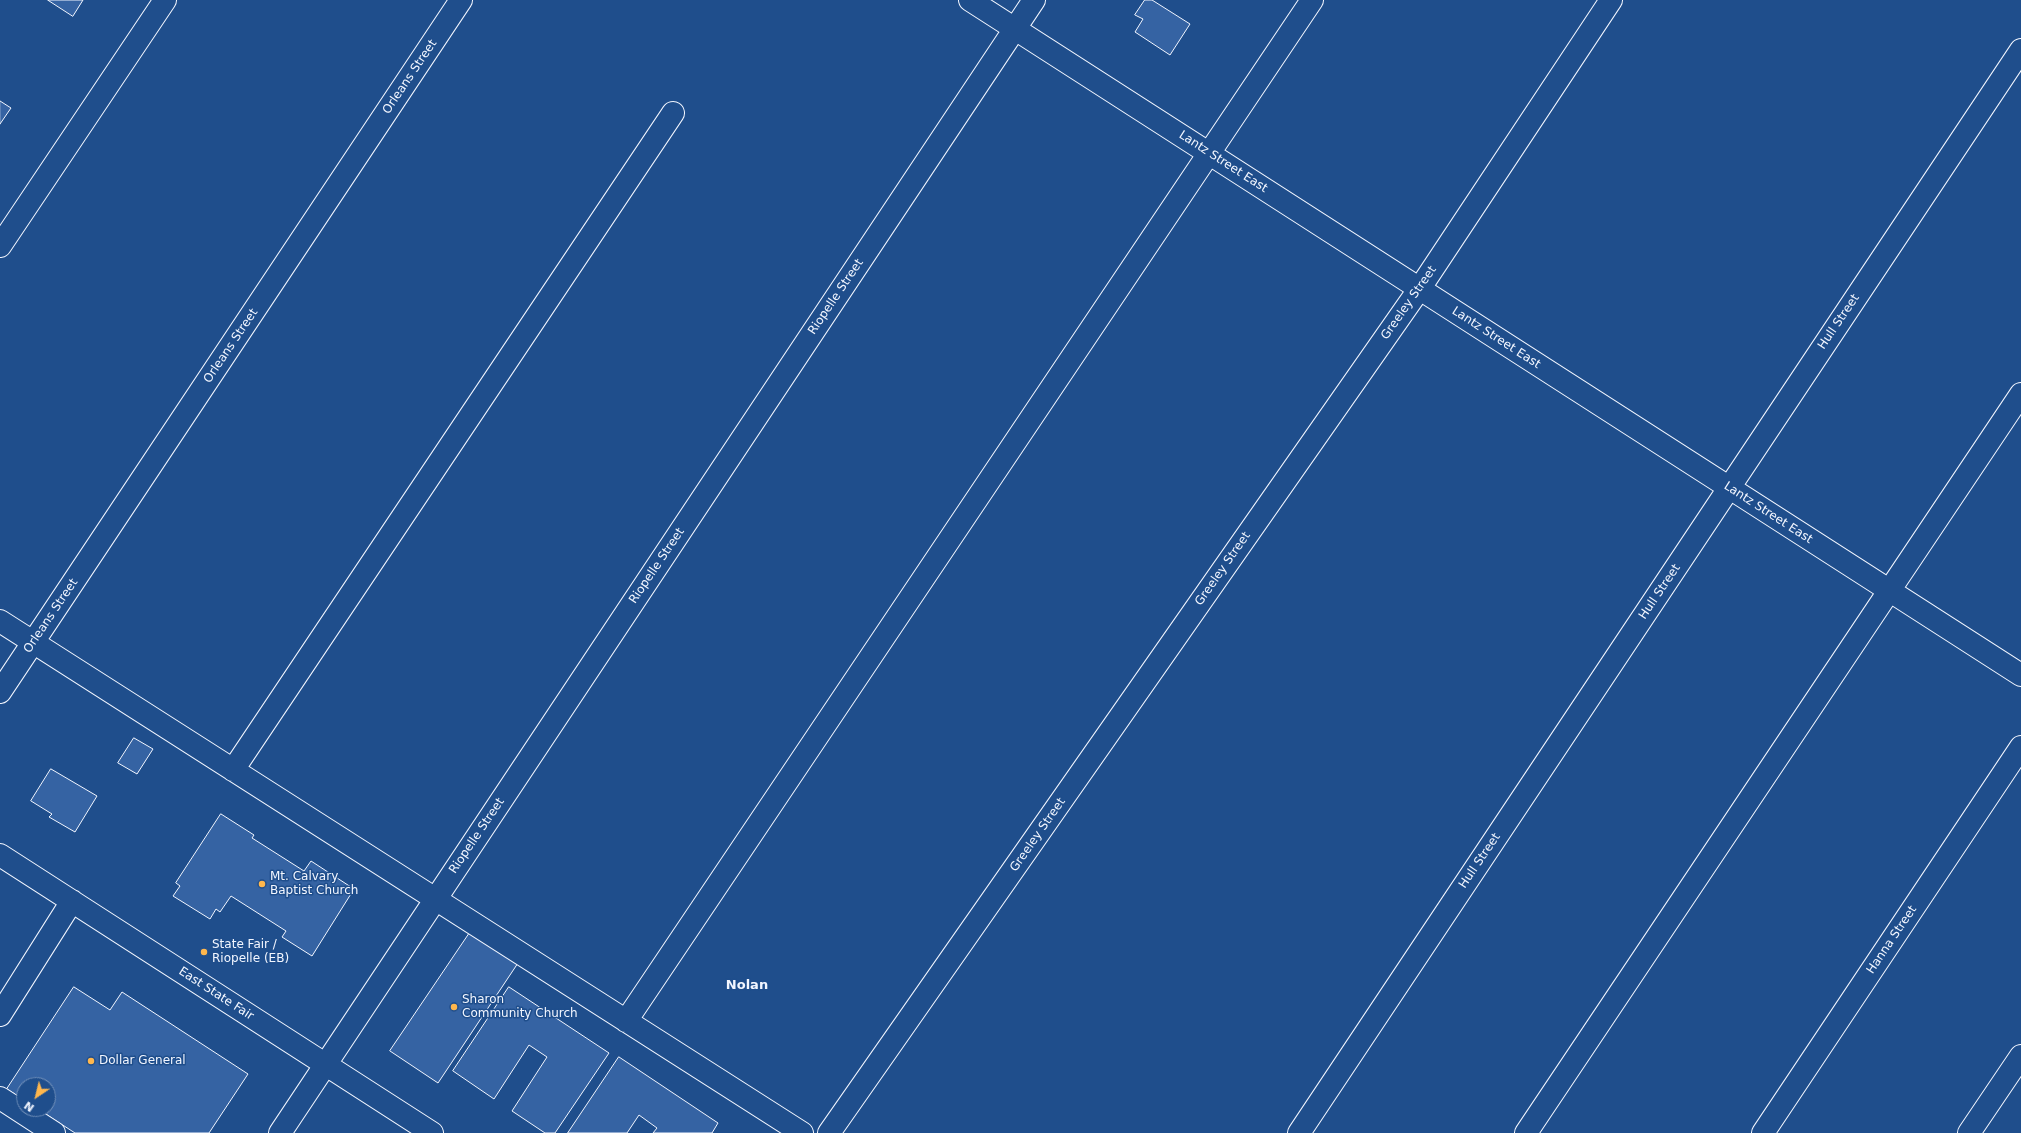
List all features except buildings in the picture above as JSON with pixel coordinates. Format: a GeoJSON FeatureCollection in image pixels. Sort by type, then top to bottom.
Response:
{"type":"FeatureCollection","features":[{"type":"Feature","properties":{"kind":"street"},"geometry":{"type":"LineString","coordinates":[[0,246],[165,0]]}},
{"type":"Feature","properties":{"kind":"street","name":"Orleans Street"},"geometry":{"type":"LineString","coordinates":[[0,692],[461,0]]}},
{"type":"Feature","properties":{"kind":"street","name":"Lantz Street East"},"geometry":{"type":"LineString","coordinates":[[970,0],[2021,675]]}},
{"type":"Feature","properties":{"kind":"street","name":"Riopelle Street"},"geometry":{"type":"LineString","coordinates":[[280,1133],[1034,0]]}},
{"type":"Feature","properties":{"kind":"street"},"geometry":{"type":"LineString","coordinates":[[626,1021],[1312,0]]}},
{"type":"Feature","properties":{"kind":"street","name":"Greeley Street"},"geometry":{"type":"LineString","coordinates":[[829,1133],[1420,288],[1610,0]]}},
{"type":"Feature","properties":{"kind":"street","name":"Hull Street"},"geometry":{"type":"LineString","coordinates":[[1299,1133],[2021,50]]}},
{"type":"Feature","properties":{"kind":"street"},"geometry":{"type":"LineString","coordinates":[[233,770],[673,113]]}},
{"type":"Feature","properties":{"kind":"street"},"geometry":{"type":"LineString","coordinates":[[1526,1133],[2021,394]]}},
{"type":"Feature","properties":{"kind":"street"},"geometry":{"type":"LineString","coordinates":[[0,622],[802,1133]]}},
{"type":"Feature","properties":{"kind":"street","name":"Hanna Street"},"geometry":{"type":"LineString","coordinates":[[1763,1133],[2021,747]]}},
{"type":"Feature","properties":{"kind":"street","name":"East State Fair"},"geometry":{"type":"LineString","coordinates":[[0,855],[432,1133]]}},
{"type":"Feature","properties":{"kind":"street"},"geometry":{"type":"LineString","coordinates":[[0,1015],[72,901]]}},
{"type":"Feature","properties":{"kind":"street"},"geometry":{"type":"LineString","coordinates":[[1970,1133],[2021,1056]]}},
{"type":"Feature","properties":{"kind":"street"},"geometry":{"type":"LineString","coordinates":[[2,1103],[54,1133]]}},
{"type":"Feature","properties":{"kind":"place","name":"Mt. Calvary Baptist Church"},"geometry":{"type":"Point","coordinates":[262,884]}},
{"type":"Feature","properties":{"kind":"place","name":"State Fair / Riopelle (EB)"},"geometry":{"type":"Point","coordinates":[204,952]}},
{"type":"Feature","properties":{"kind":"place","name":"Sharon Community Church"},"geometry":{"type":"Point","coordinates":[454,1007]}},
{"type":"Feature","properties":{"kind":"place","name":"Dollar General"},"geometry":{"type":"Point","coordinates":[91,1061]}},
{"type":"Feature","properties":{"kind":"district","name":"Nolan"},"geometry":{"type":"Point","coordinates":[747,986]}}]}
